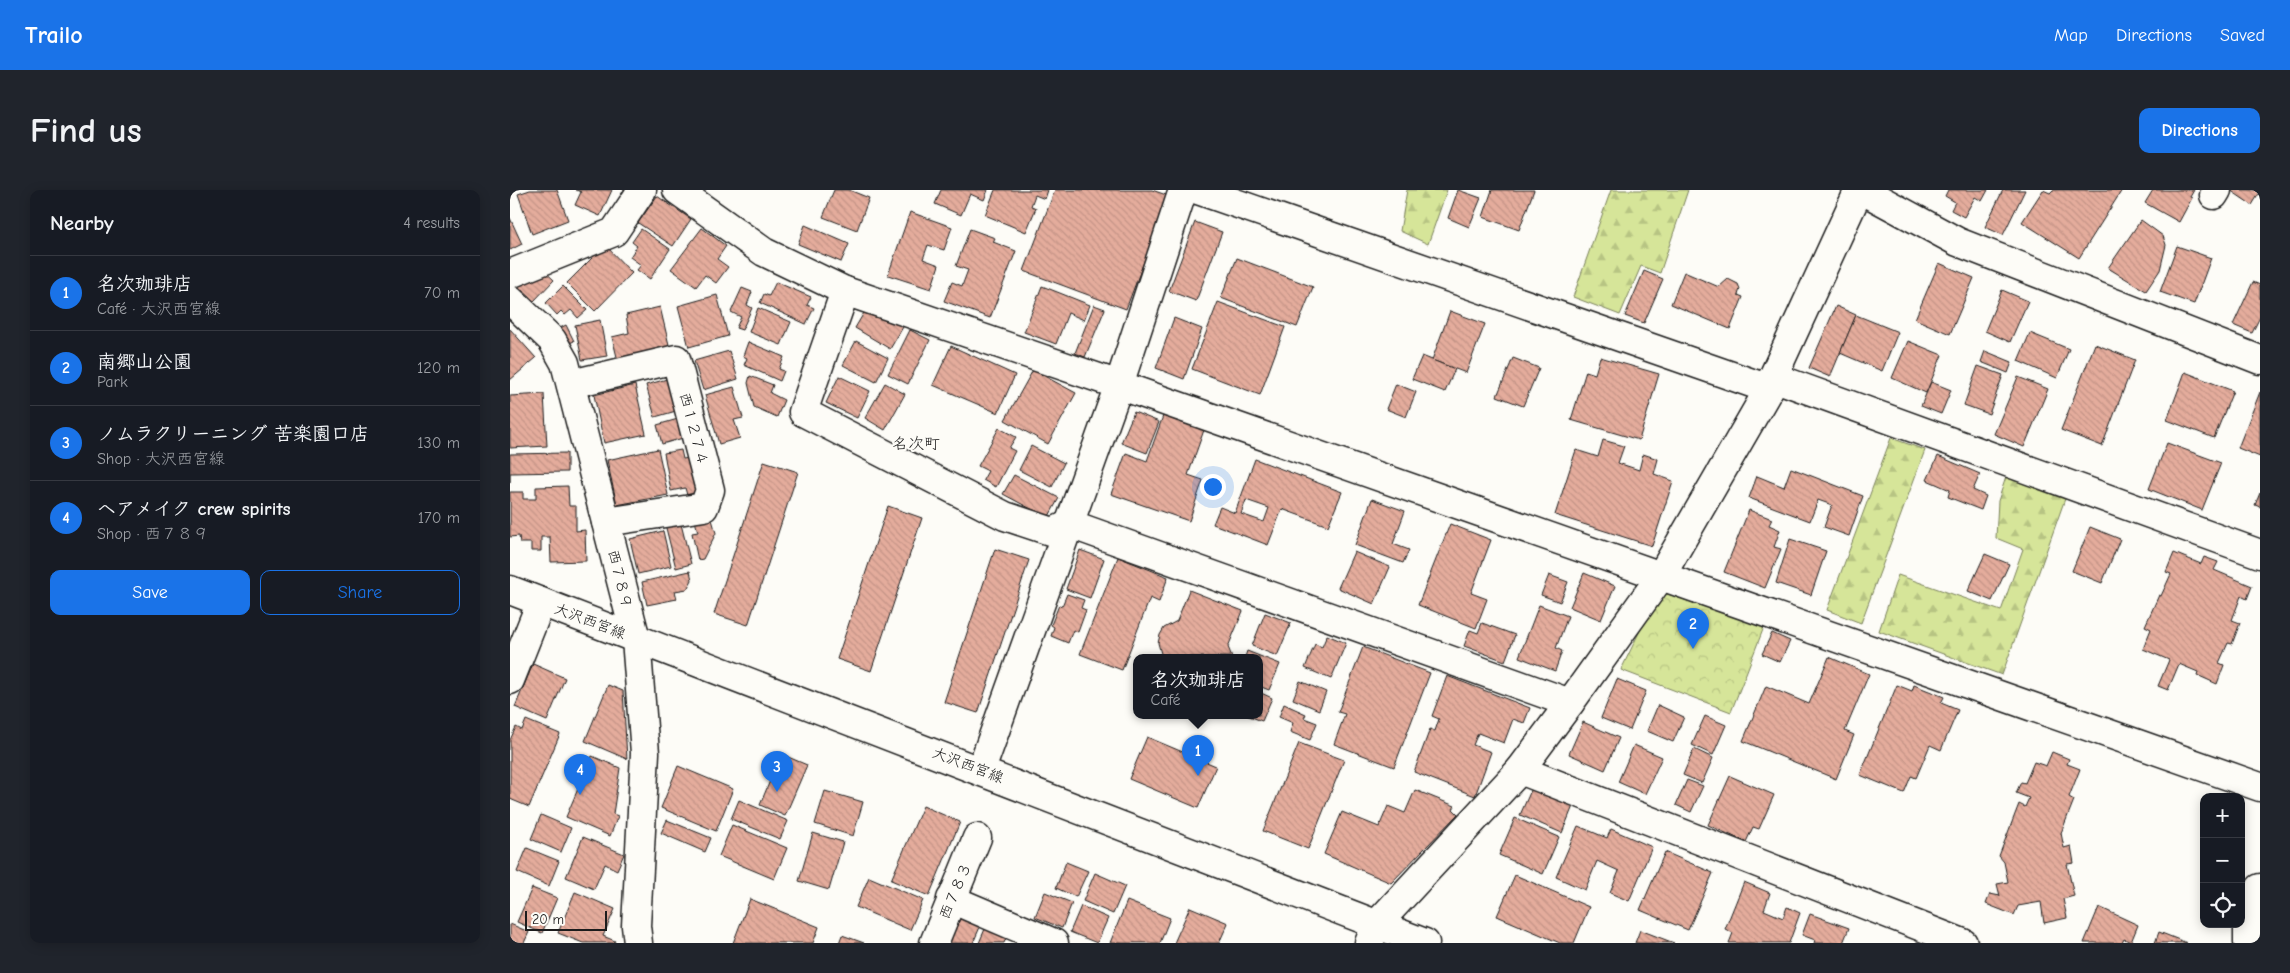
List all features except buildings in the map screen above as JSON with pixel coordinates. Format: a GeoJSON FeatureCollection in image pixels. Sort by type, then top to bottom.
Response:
{"type":"FeatureCollection","features":[{"type":"Feature","properties":{"kind":"street"},"geometry":{"type":"LineString","coordinates":[[510,274],[614,232],[642,190]]}},
{"type":"Feature","properties":{"kind":"street"},"geometry":{"type":"LineString","coordinates":[[677,190],[764,252],[845,291],[1119,385],[2260,787]]}},
{"type":"Feature","properties":{"kind":"street"},"geometry":{"type":"LineString","coordinates":[[981,770],[1119,385],[1183,190]]}},
{"type":"Feature","properties":{"kind":"street"},"geometry":{"type":"LineString","coordinates":[[1198,190],[1771,383],[2260,554]]}},
{"type":"Feature","properties":{"kind":"street"},"geometry":{"type":"LineString","coordinates":[[1372,934],[1520,770],[1661,576],[1771,383],[1861,190],[1958,242],[2260,360]]}},
{"type":"Feature","properties":{"kind":"street"},"geometry":{"type":"LineString","coordinates":[[845,291],[802,412],[1005,516],[1053,532],[1070,524],[1570,702]]}},
{"type":"Feature","properties":{"kind":"street","name":"西７８９"},"geometry":{"type":"LineString","coordinates":[[510,300],[552,340],[565,363],[636,639],[646,753],[636,926],[638,943]]}},
{"type":"Feature","properties":{"kind":"street","name":"西１２７４"},"geometry":{"type":"LineString","coordinates":[[571,384],[676,359],[710,490],[704,507],[606,522]]}},
{"type":"Feature","properties":{"kind":"street","name":"大沢西宮線"},"geometry":{"type":"LineString","coordinates":[[510,590],[981,770],[1372,934],[1425,943]]}},
{"type":"Feature","properties":{"kind":"street"},"geometry":{"type":"LineString","coordinates":[[510,680],[541,602]]}},
{"type":"Feature","properties":{"kind":"street"},"geometry":{"type":"LineString","coordinates":[[1520,770],[1963,943]]}},
{"type":"Feature","properties":{"kind":"street","name":"西７８３"},"geometry":{"type":"LineString","coordinates":[[934,943],[977,838]]}},
{"type":"Feature","properties":{"kind":"street"},"geometry":{"type":"LineString","coordinates":[[2248,943],[2248,929],[2260,888]]}},
{"type":"Feature","properties":{"kind":"street"},"geometry":{"type":"LineString","coordinates":[[951,899],[1054,943]]}},
{"type":"Feature","properties":{"kind":"green space"},"geometry":{"type":"Polygon","coordinates":[[[1407,190],[1447,190],[1428,244],[1400,231],[1407,190]]]}},
{"type":"Feature","properties":{"kind":"green space"},"geometry":{"type":"Polygon","coordinates":[[[1611,190],[1688,190],[1660,273],[1641,266],[1620,315],[1573,297],[1611,190]]]}},
{"type":"Feature","properties":{"kind":"green space"},"geometry":{"type":"Polygon","coordinates":[[[1891,438],[1925,450],[1861,623],[1827,610],[1891,438]]]}},
{"type":"Feature","properties":{"kind":"green space"},"geometry":{"type":"Polygon","coordinates":[[[2006,477],[2066,496],[2002,675],[1879,631],[1898,575],[2001,611],[2023,549],[1996,538],[1998,501],[2006,477]]]}},
{"type":"Feature","properties":{"kind":"green space"},"geometry":{"type":"Polygon","coordinates":[[[1659,591],[1764,627],[1731,712],[1621,670],[1659,591]]]}},
{"type":"Feature","properties":{"kind":"place","name":"南郷山公園"},"geometry":{"type":"Point","coordinates":[1693,649]}},
{"type":"Feature","properties":{"kind":"place","name":"名次珈琲店"},"geometry":{"type":"Point","coordinates":[1198,776]}},
{"type":"Feature","properties":{"kind":"place","name":"ノムラクリーニング 苦楽園口店"},"geometry":{"type":"Point","coordinates":[777,792]}},
{"type":"Feature","properties":{"kind":"place","name":"ヘアメイク crew spirits"},"geometry":{"type":"Point","coordinates":[580,795]}},
{"type":"Feature","properties":{"kind":"district","name":"名次町"},"geometry":{"type":"Point","coordinates":[916,443]}}]}
